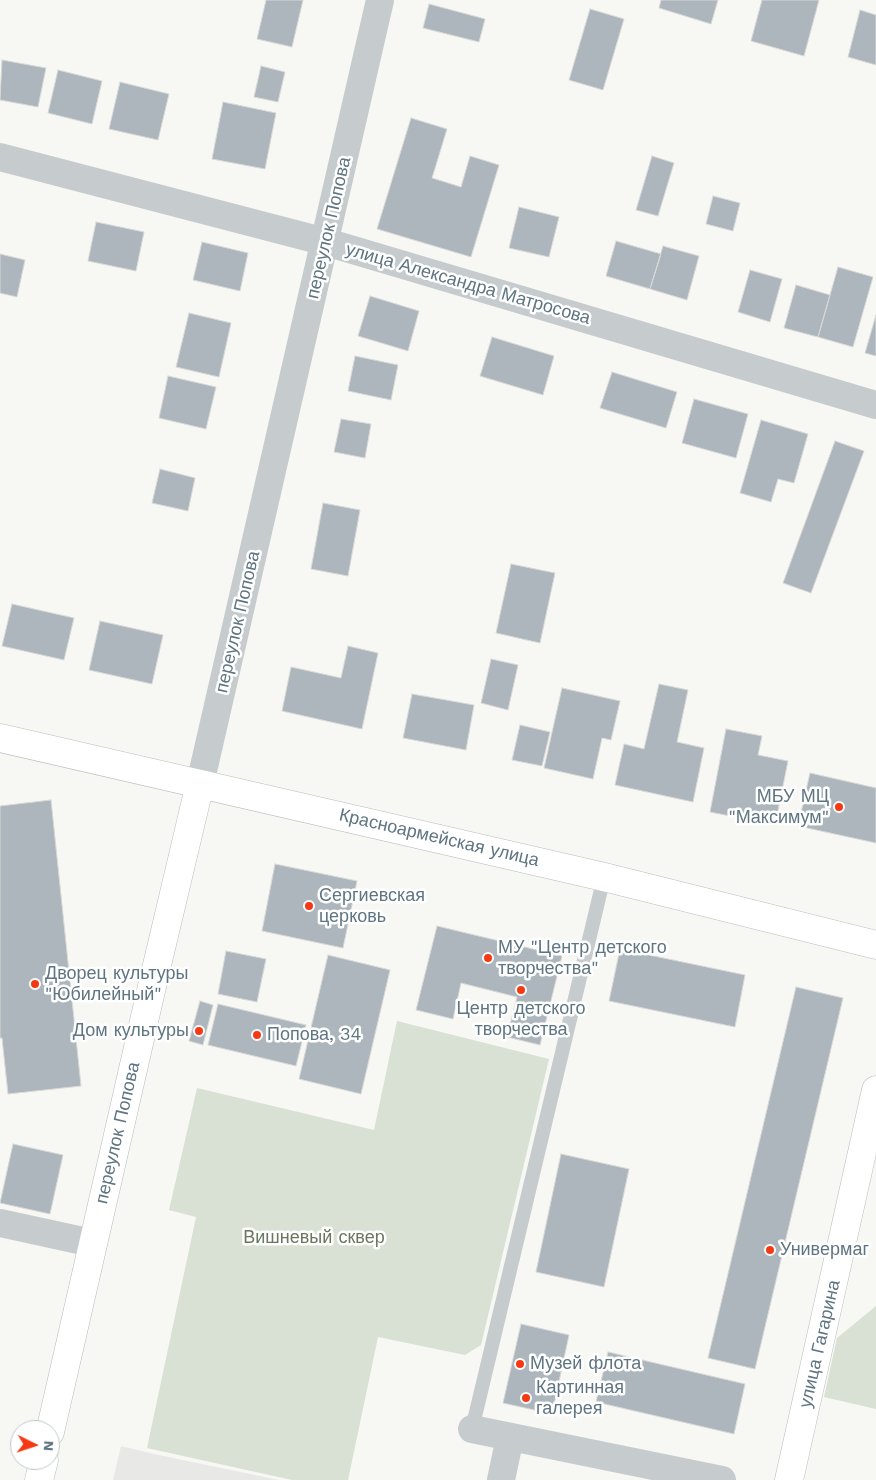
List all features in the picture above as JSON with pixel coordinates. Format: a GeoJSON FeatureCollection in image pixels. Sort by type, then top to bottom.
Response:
{"type":"FeatureCollection","features":[{"type":"Feature","properties":{"kind":"main road","name":"Красноармейская улица"},"geometry":{"type":"LineString","coordinates":[[0,738],[604,876],[876,945]]}},
{"type":"Feature","properties":{"kind":"main road","name":"переулок Попова"},"geometry":{"type":"LineString","coordinates":[[53,1420],[92,1243],[200,784]]}},
{"type":"Feature","properties":{"kind":"main road","name":"улица Гагарина"},"geometry":{"type":"LineString","coordinates":[[789,1480],[876,1090]]}},
{"type":"Feature","properties":{"kind":"street","name":"переулок Попова"},"geometry":{"type":"LineString","coordinates":[[200,784],[326,242],[380,0]]}},
{"type":"Feature","properties":{"kind":"street","name":"улица Александра Матросова"},"geometry":{"type":"LineString","coordinates":[[0,157],[326,242],[876,405]]}},
{"type":"Feature","properties":{"kind":"street"},"geometry":{"type":"LineString","coordinates":[[0,1223],[92,1243]]}},
{"type":"Feature","properties":{"kind":"street"},"geometry":{"type":"LineString","coordinates":[[472,1429],[722,1480]]}},
{"type":"Feature","properties":{"kind":"street"},"geometry":{"type":"LineString","coordinates":[[501,1480],[510,1437]]}},
{"type":"Feature","properties":{"kind":"lane"},"geometry":{"type":"LineString","coordinates":[[472,1429],[604,876]]}},
{"type":"Feature","properties":{"kind":"shaded area"},"geometry":{"type":"Polygon","coordinates":[[[121,1446],[154,1454],[279,1480],[113,1480],[121,1446]]]}},
{"type":"Feature","properties":{"kind":"green space","name":"Вишневый сквер"},"geometry":{"type":"Polygon","coordinates":[[[397,1021],[549,1059],[481,1345],[465,1355],[378,1337],[348,1480],[292,1480],[147,1448],[196,1217],[169,1210],[197,1088],[374,1130],[397,1021]]]}},
{"type":"Feature","properties":{"kind":"green space"},"geometry":{"type":"Polygon","coordinates":[[[876,1306],[876,1409],[824,1397],[837,1338],[876,1306]]]}},
{"type":"Feature","properties":{"kind":"building"},"geometry":{"type":"Polygon","coordinates":[[[266,0],[303,0],[292,47],[257,39],[266,0]]]}},
{"type":"Feature","properties":{"kind":"building"},"geometry":{"type":"Polygon","coordinates":[[[661,0],[718,0],[711,24],[659,8],[661,0]]]}},
{"type":"Feature","properties":{"kind":"building"},"geometry":{"type":"Polygon","coordinates":[[[762,0],[819,0],[804,56],[751,41],[762,0]]]}},
{"type":"Feature","properties":{"kind":"building"},"geometry":{"type":"Polygon","coordinates":[[[429,4],[485,19],[479,42],[423,28],[429,4]]]}},
{"type":"Feature","properties":{"kind":"building"},"geometry":{"type":"Polygon","coordinates":[[[590,9],[624,19],[603,90],[569,80],[590,9]]]}},
{"type":"Feature","properties":{"kind":"building"},"geometry":{"type":"Polygon","coordinates":[[[860,10],[876,15],[876,65],[848,57],[860,10]]]}},
{"type":"Feature","properties":{"kind":"building"},"geometry":{"type":"Polygon","coordinates":[[[2,60],[46,68],[38,107],[0,100],[2,60]]]}},
{"type":"Feature","properties":{"kind":"building"},"geometry":{"type":"Polygon","coordinates":[[[261,66],[285,72],[278,102],[254,97],[261,66]]]}},
{"type":"Feature","properties":{"kind":"building"},"geometry":{"type":"Polygon","coordinates":[[[58,70],[102,81],[92,124],[48,113],[58,70]]]}},
{"type":"Feature","properties":{"kind":"building"},"geometry":{"type":"Polygon","coordinates":[[[120,82],[169,94],[158,140],[109,129],[120,82]]]}},
{"type":"Feature","properties":{"kind":"building"},"geometry":{"type":"Polygon","coordinates":[[[223,102],[276,113],[265,169],[212,159],[223,102]]]}},
{"type":"Feature","properties":{"kind":"building"},"geometry":{"type":"Polygon","coordinates":[[[411,118],[447,129],[432,178],[461,187],[470,156],[499,165],[471,257],[377,229],[411,118]]]}},
{"type":"Feature","properties":{"kind":"building"},"geometry":{"type":"Polygon","coordinates":[[[652,156],[674,163],[658,216],[636,210],[652,156]]]}},
{"type":"Feature","properties":{"kind":"building"},"geometry":{"type":"Polygon","coordinates":[[[713,196],[740,203],[733,231],[706,224],[713,196]]]}},
{"type":"Feature","properties":{"kind":"building"},"geometry":{"type":"Polygon","coordinates":[[[519,207],[559,217],[549,257],[509,248],[519,207]]]}},
{"type":"Feature","properties":{"kind":"building"},"geometry":{"type":"Polygon","coordinates":[[[96,222],[144,232],[136,271],[88,261],[96,222]]]}},
{"type":"Feature","properties":{"kind":"building"},"geometry":{"type":"Polygon","coordinates":[[[616,241],[661,254],[650,289],[606,276],[616,241]]]}},
{"type":"Feature","properties":{"kind":"building"},"geometry":{"type":"Polygon","coordinates":[[[202,242],[248,253],[240,291],[193,280],[202,242]]]}},
{"type":"Feature","properties":{"kind":"building"},"geometry":{"type":"Polygon","coordinates":[[[663,246],[699,256],[687,300],[650,289],[663,246]]]}},
{"type":"Feature","properties":{"kind":"building"},"geometry":{"type":"Polygon","coordinates":[[[0,254],[25,260],[17,297],[0,293],[0,254]]]}},
{"type":"Feature","properties":{"kind":"building"},"geometry":{"type":"Polygon","coordinates":[[[838,267],[873,277],[853,347],[818,337],[838,267]]]}},
{"type":"Feature","properties":{"kind":"building"},"geometry":{"type":"Polygon","coordinates":[[[750,270],[782,279],[770,322],[738,312],[750,270]]]}},
{"type":"Feature","properties":{"kind":"building"},"geometry":{"type":"Polygon","coordinates":[[[796,285],[830,295],[818,337],[784,328],[796,285]]]}},
{"type":"Feature","properties":{"kind":"building"},"geometry":{"type":"Polygon","coordinates":[[[370,296],[419,311],[408,351],[358,336],[370,296]]]}},
{"type":"Feature","properties":{"kind":"building"},"geometry":{"type":"Polygon","coordinates":[[[189,313],[231,323],[219,377],[176,367],[189,313]]]}},
{"type":"Feature","properties":{"kind":"building"},"geometry":{"type":"Polygon","coordinates":[[[876,315],[876,356],[865,353],[876,315]]]}},
{"type":"Feature","properties":{"kind":"building"},"geometry":{"type":"Polygon","coordinates":[[[492,337],[554,356],[543,395],[480,376],[492,337]]]}},
{"type":"Feature","properties":{"kind":"building"},"geometry":{"type":"Polygon","coordinates":[[[355,356],[398,365],[391,400],[348,391],[355,356]]]}},
{"type":"Feature","properties":{"kind":"building"},"geometry":{"type":"Polygon","coordinates":[[[612,372],[677,392],[666,428],[600,408],[612,372]]]}},
{"type":"Feature","properties":{"kind":"building"},"geometry":{"type":"Polygon","coordinates":[[[168,376],[216,387],[206,429],[159,418],[168,376]]]}},
{"type":"Feature","properties":{"kind":"building"},"geometry":{"type":"Polygon","coordinates":[[[694,399],[748,414],[736,458],[682,443],[694,399]]]}},
{"type":"Feature","properties":{"kind":"building"},"geometry":{"type":"Polygon","coordinates":[[[341,419],[371,424],[365,458],[334,452],[341,419]]]}},
{"type":"Feature","properties":{"kind":"building"},"geometry":{"type":"Polygon","coordinates":[[[761,420],[808,434],[794,483],[778,479],[771,502],[740,493],[761,420]]]}},
{"type":"Feature","properties":{"kind":"building"},"geometry":{"type":"Polygon","coordinates":[[[835,441],[864,451],[811,593],[783,583],[835,441]]]}},
{"type":"Feature","properties":{"kind":"building"},"geometry":{"type":"Polygon","coordinates":[[[160,469],[195,478],[188,511],[152,503],[160,469]]]}},
{"type":"Feature","properties":{"kind":"building"},"geometry":{"type":"Polygon","coordinates":[[[323,503],[360,510],[348,576],[311,569],[323,503]]]}},
{"type":"Feature","properties":{"kind":"building"},"geometry":{"type":"Polygon","coordinates":[[[511,564],[555,573],[540,643],[496,633],[511,564]]]}},
{"type":"Feature","properties":{"kind":"building"},"geometry":{"type":"Polygon","coordinates":[[[12,604],[74,618],[64,660],[2,646],[12,604]]]}},
{"type":"Feature","properties":{"kind":"building"},"geometry":{"type":"Polygon","coordinates":[[[100,621],[163,635],[152,684],[89,670],[100,621]]]}},
{"type":"Feature","properties":{"kind":"building"},"geometry":{"type":"Polygon","coordinates":[[[348,646],[378,653],[362,729],[282,711],[291,667],[341,678],[348,646]]]}},
{"type":"Feature","properties":{"kind":"building"},"geometry":{"type":"Polygon","coordinates":[[[491,659],[518,665],[508,710],[481,703],[491,659]]]}},
{"type":"Feature","properties":{"kind":"building"},"geometry":{"type":"Polygon","coordinates":[[[659,684],[688,690],[677,742],[704,748],[693,802],[615,785],[624,744],[644,749],[659,684]]]}},
{"type":"Feature","properties":{"kind":"building"},"geometry":{"type":"Polygon","coordinates":[[[562,688],[620,701],[611,740],[602,738],[593,779],[544,768],[562,688]]]}},
{"type":"Feature","properties":{"kind":"building"},"geometry":{"type":"Polygon","coordinates":[[[412,694],[474,705],[466,750],[403,738],[412,694]]]}},
{"type":"Feature","properties":{"kind":"building"},"geometry":{"type":"Polygon","coordinates":[[[520,725],[550,732],[542,766],[512,760],[520,725]]]}},
{"type":"Feature","properties":{"kind":"building"},"geometry":{"type":"Polygon","coordinates":[[[726,729],[762,736],[758,755],[788,761],[775,825],[710,812],[726,729]]]}},
{"type":"Feature","properties":{"kind":"building","name":"МБУ МЦ \"Максимум\""},"geometry":{"type":"Polygon","coordinates":[[[810,773],[876,788],[876,843],[798,826],[810,773]]]}},
{"type":"Feature","properties":{"kind":"building","name":"Дворец культуры \"Юбилейный\""},"geometry":{"type":"Polygon","coordinates":[[[51,800],[81,1086],[8,1094],[2,1038],[0,1038],[0,806],[51,800]]]}},
{"type":"Feature","properties":{"kind":"building","name":"Сергиевская церковь"},"geometry":{"type":"Polygon","coordinates":[[[275,864],[357,881],[343,948],[262,931],[275,864]]]}},
{"type":"Feature","properties":{"kind":"building","name":"Центр детского творчества"},"geometry":{"type":"Polygon","coordinates":[[[437,926],[562,956],[540,1045],[507,1037],[517,997],[461,983],[453,1019],[416,1010],[437,926]]]}},
{"type":"Feature","properties":{"kind":"building"},"geometry":{"type":"Polygon","coordinates":[[[620,949],[745,975],[735,1027],[609,1001],[620,949]]]}},
{"type":"Feature","properties":{"kind":"building"},"geometry":{"type":"Polygon","coordinates":[[[226,951],[266,959],[257,1002],[218,994],[226,951]]]}},
{"type":"Feature","properties":{"kind":"building"},"geometry":{"type":"Polygon","coordinates":[[[328,955],[390,970],[361,1094],[299,1079],[328,955]]]}},
{"type":"Feature","properties":{"kind":"building"},"geometry":{"type":"Polygon","coordinates":[[[796,987],[843,998],[755,1369],[708,1358],[796,987]]]}},
{"type":"Feature","properties":{"kind":"building"},"geometry":{"type":"Polygon","coordinates":[[[200,1001],[213,1005],[203,1045],[189,1041],[200,1001]]]}},
{"type":"Feature","properties":{"kind":"building","name":"Попова, 34"},"geometry":{"type":"Polygon","coordinates":[[[218,1004],[306,1025],[296,1066],[208,1045],[218,1004]]]}},
{"type":"Feature","properties":{"kind":"building"},"geometry":{"type":"Polygon","coordinates":[[[13,1144],[63,1155],[50,1214],[0,1203],[13,1144]]]}},
{"type":"Feature","properties":{"kind":"building"},"geometry":{"type":"Polygon","coordinates":[[[561,1154],[629,1169],[604,1287],[536,1272],[561,1154]]]}},
{"type":"Feature","properties":{"kind":"building"},"geometry":{"type":"Polygon","coordinates":[[[521,1324],[569,1335],[552,1414],[503,1403],[521,1324]]]}},
{"type":"Feature","properties":{"kind":"building"},"geometry":{"type":"Polygon","coordinates":[[[608,1352],[745,1384],[734,1434],[596,1402],[608,1352]]]}},
{"type":"Feature","properties":{"kind":"place","name":"МБУ МЦ \"Максимум\""},"geometry":{"type":"Point","coordinates":[839,807]}},
{"type":"Feature","properties":{"kind":"place","name":"Сергиевская церковь"},"geometry":{"type":"Point","coordinates":[309,906]}},
{"type":"Feature","properties":{"kind":"place","name":"МУ \"Центр детского творчества\""},"geometry":{"type":"Point","coordinates":[488,958]}},
{"type":"Feature","properties":{"kind":"place","name":"Дворец культуры \"Юбилейный\""},"geometry":{"type":"Point","coordinates":[35,984]}},
{"type":"Feature","properties":{"kind":"place","name":"Центр детского творчества"},"geometry":{"type":"Point","coordinates":[521,990]}},
{"type":"Feature","properties":{"kind":"place","name":"Дом культуры"},"geometry":{"type":"Point","coordinates":[199,1031]}},
{"type":"Feature","properties":{"kind":"place","name":"Попова, 34"},"geometry":{"type":"Point","coordinates":[257,1035]}},
{"type":"Feature","properties":{"kind":"place","name":"Универмаг"},"geometry":{"type":"Point","coordinates":[770,1250]}},
{"type":"Feature","properties":{"kind":"place","name":"Музей флота"},"geometry":{"type":"Point","coordinates":[520,1364]}},
{"type":"Feature","properties":{"kind":"place","name":"Картинная галерея"},"geometry":{"type":"Point","coordinates":[526,1398]}}]}
